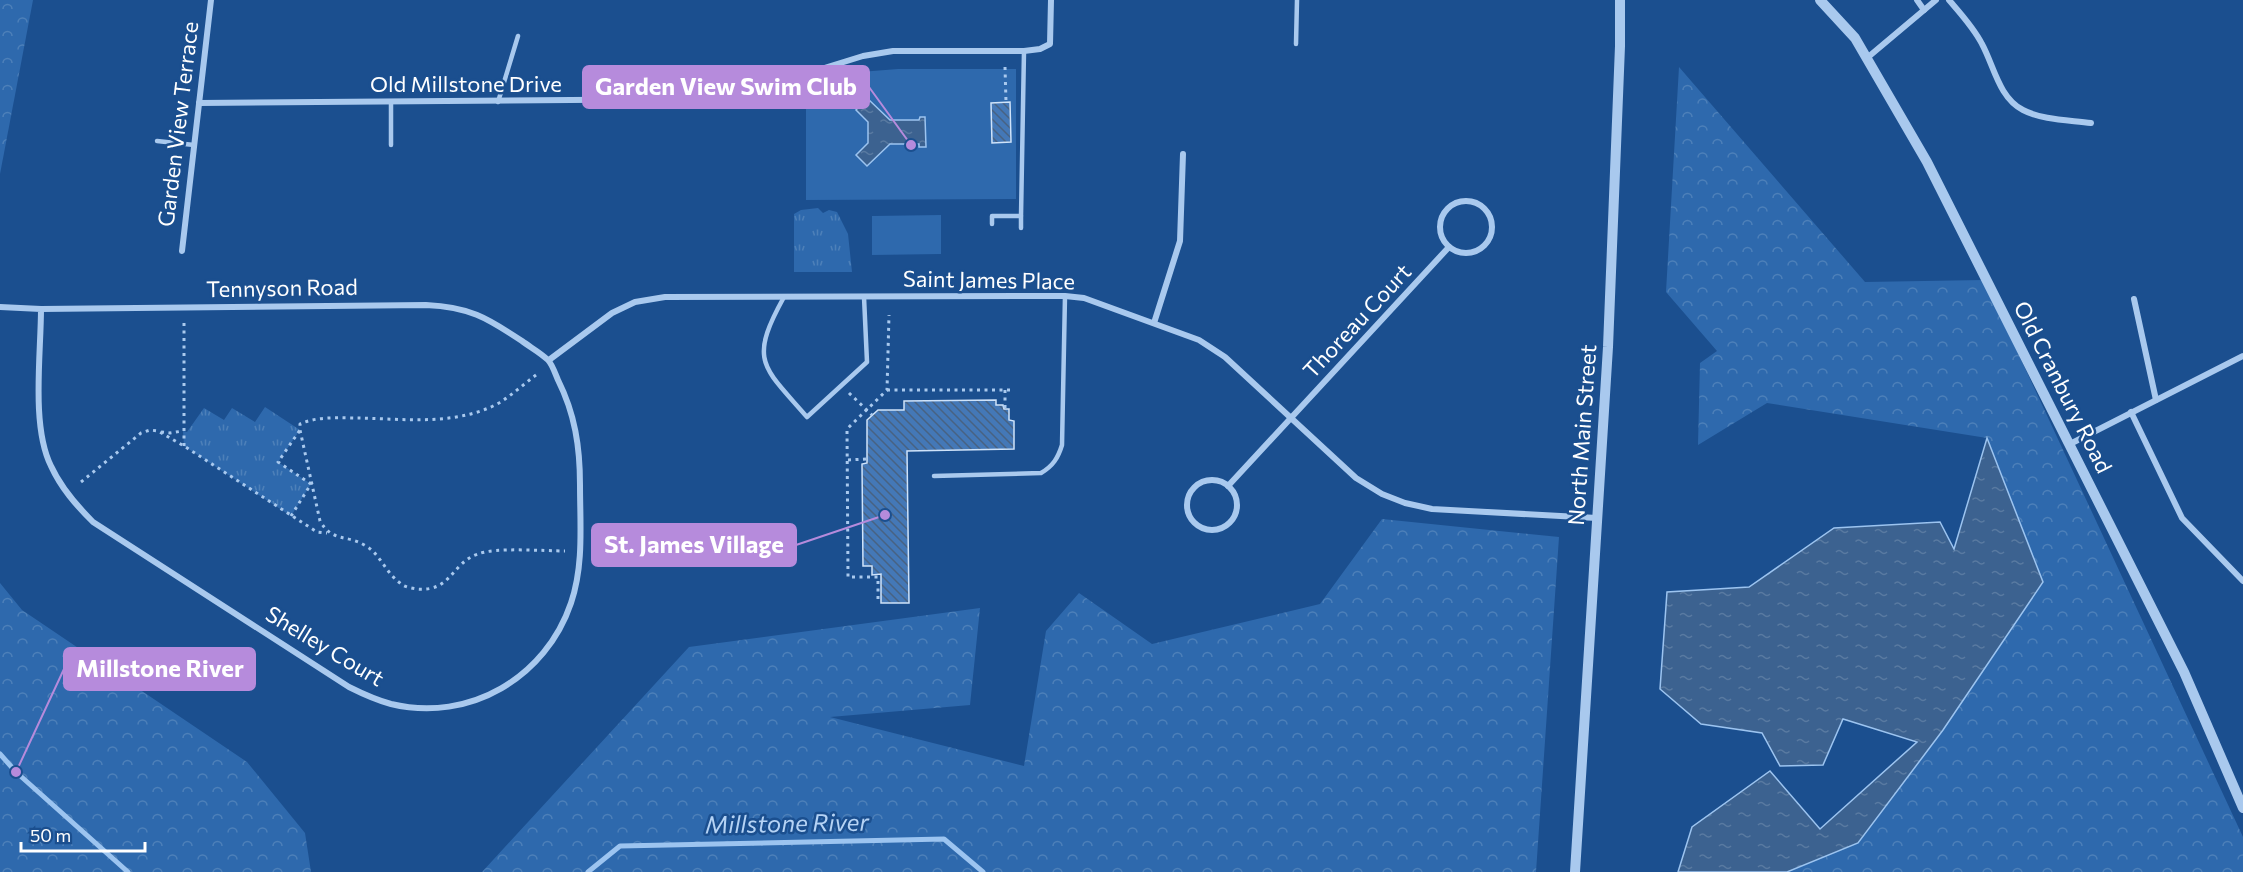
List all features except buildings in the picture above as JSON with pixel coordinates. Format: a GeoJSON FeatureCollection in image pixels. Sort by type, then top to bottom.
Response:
{"type":"FeatureCollection","features":[{"type":"Feature","properties":{"kind":"street","name":"Garden View Terrace"},"geometry":{"type":"LineString","coordinates":[[182,251],[211,0]]}},
{"type":"Feature","properties":{"kind":"street","name":"Old Millstone Drive"},"geometry":{"type":"LineString","coordinates":[[199,103],[697,99],[760,88],[863,56],[893,51],[1040,49],[1050,44],[1051,0]]}},
{"type":"Feature","properties":{"kind":"street","name":"North Main Street"},"geometry":{"type":"LineString","coordinates":[[1575,872],[1608,335],[1620,0]]}},
{"type":"Feature","properties":{"kind":"street","name":"Old Cranbury Road"},"geometry":{"type":"LineString","coordinates":[[1820,0],[1854,38],[1927,162],[2184,672],[2243,808]]}},
{"type":"Feature","properties":{"kind":"street"},"geometry":{"type":"LineString","coordinates":[[1917,0],[1924,10]]}},
{"type":"Feature","properties":{"kind":"street"},"geometry":{"type":"LineString","coordinates":[[1867,58],[1936,0]]}},
{"type":"Feature","properties":{"kind":"street"},"geometry":{"type":"LineString","coordinates":[[1948,0],[1967,21],[1982,43],[2009,100],[2020,109],[2033,115],[2091,123]]}},
{"type":"Feature","properties":{"kind":"street"},"geometry":{"type":"LineString","coordinates":[[1154,323],[1180,241],[1183,154]]}},
{"type":"Feature","properties":{"kind":"street"},"geometry":{"type":"LineString","coordinates":[[1466,200],[1481,204],[1492,218],[1492,235],[1488,242],[1474,252],[1456,251],[1449,247],[1441,235],[1443,214],[1452,204],[1466,200]]}},
{"type":"Feature","properties":{"kind":"street","name":"Thoreau Court"},"geometry":{"type":"LineString","coordinates":[[1228,486],[1449,247]]}},
{"type":"Feature","properties":{"kind":"street","name":"Saint James Place"},"geometry":{"type":"LineString","coordinates":[[549,360],[612,313],[635,302],[665,297],[1065,296],[1084,298],[1199,340],[1225,357],[1356,478],[1382,494],[1405,503],[1432,509],[1597,518]]}},
{"type":"Feature","properties":{"kind":"street"},"geometry":{"type":"LineString","coordinates":[[2134,300],[2156,400]]}},
{"type":"Feature","properties":{"kind":"street","name":"Tennyson Road"},"geometry":{"type":"LineString","coordinates":[[0,307],[41,309],[453,306],[483,316],[549,360]]}},
{"type":"Feature","properties":{"kind":"street","name":"Shelley Court"},"geometry":{"type":"LineString","coordinates":[[41,309],[40,428],[50,465],[70,499],[93,522],[349,687],[393,704],[419,708],[442,707],[468,702],[489,696],[516,681],[536,663],[550,646],[571,603],[578,577],[580,553],[579,449],[574,418],[549,360]]}},
{"type":"Feature","properties":{"kind":"street"},"geometry":{"type":"LineString","coordinates":[[2070,444],[2243,357]]}},
{"type":"Feature","properties":{"kind":"street"},"geometry":{"type":"LineString","coordinates":[[2131,412],[2182,518],[2243,581]]}},
{"type":"Feature","properties":{"kind":"street"},"geometry":{"type":"LineString","coordinates":[[1208,480],[1215,480],[1228,486],[1236,499],[1237,507],[1231,521],[1226,526],[1211,531],[1197,526],[1188,514],[1187,499],[1194,487],[1208,480]]}},
{"type":"Feature","properties":{"kind":"lane"},"geometry":{"type":"LineString","coordinates":[[1296,44],[1297,0]]}},
{"type":"Feature","properties":{"kind":"lane"},"geometry":{"type":"LineString","coordinates":[[498,102],[518,36]]}},
{"type":"Feature","properties":{"kind":"lane"},"geometry":{"type":"LineString","coordinates":[[1021,228],[1024,51]]}},
{"type":"Feature","properties":{"kind":"lane"},"geometry":{"type":"LineString","coordinates":[[391,102],[391,145]]}},
{"type":"Feature","properties":{"kind":"lane"},"geometry":{"type":"LineString","coordinates":[[157,141],[194,145]]}},
{"type":"Feature","properties":{"kind":"lane"},"geometry":{"type":"LineString","coordinates":[[992,224],[992,216],[1020,216]]}},
{"type":"Feature","properties":{"kind":"lane"},"geometry":{"type":"LineString","coordinates":[[934,476],[1041,473],[1051,467],[1059,456],[1062,445],[1065,296]]}},
{"type":"Feature","properties":{"kind":"lane"},"geometry":{"type":"LineString","coordinates":[[784,297],[770,321],[764,343],[763,358],[768,371],[807,417],[867,362],[864,297]]}},
{"type":"Feature","properties":{"kind":"path"},"geometry":{"type":"LineString","coordinates":[[1005,67],[1006,102]]}},
{"type":"Feature","properties":{"kind":"path"},"geometry":{"type":"LineString","coordinates":[[878,599],[878,577],[848,577],[847,429],[887,390],[889,315]]}},
{"type":"Feature","properties":{"kind":"path"},"geometry":{"type":"LineString","coordinates":[[184,322],[184,446]]}},
{"type":"Feature","properties":{"kind":"path"},"geometry":{"type":"LineString","coordinates":[[536,375],[500,402],[457,417],[439,420],[337,418],[306,422],[300,424],[300,430],[320,521],[329,533],[338,538],[358,542],[369,548],[400,583],[411,588],[428,590],[446,582],[463,563],[477,554],[491,551],[565,551]]}},
{"type":"Feature","properties":{"kind":"path"},"geometry":{"type":"LineString","coordinates":[[841,385],[872,416]]}},
{"type":"Feature","properties":{"kind":"path"},"geometry":{"type":"LineString","coordinates":[[887,390],[1014,390]]}},
{"type":"Feature","properties":{"kind":"path"},"geometry":{"type":"LineString","coordinates":[[1005,390],[1005,409]]}},
{"type":"Feature","properties":{"kind":"path"},"geometry":{"type":"LineString","coordinates":[[81,482],[141,433],[150,430],[170,433],[183,431]]}},
{"type":"Feature","properties":{"kind":"path"},"geometry":{"type":"LineString","coordinates":[[300,430],[278,462],[311,484]]}},
{"type":"Feature","properties":{"kind":"path"},"geometry":{"type":"LineString","coordinates":[[158,431],[317,532],[329,533]]}},
{"type":"Feature","properties":{"kind":"path"},"geometry":{"type":"LineString","coordinates":[[848,460],[867,459]]}},
{"type":"Feature","properties":{"kind":"path"},"geometry":{"type":"LineString","coordinates":[[291,516],[311,484]]}},
{"type":"Feature","properties":{"kind":"green space"},"geometry":{"type":"Polygon","coordinates":[[[0,0],[33,0],[0,174],[0,0]]]}},
{"type":"Feature","properties":{"kind":"green space"},"geometry":{"type":"Polygon","coordinates":[[[1679,67],[1865,282],[1984,280],[2243,837],[2243,872],[1787,872],[1858,842],[2043,582],[1987,438],[1767,403],[1698,445],[1700,363],[1717,351],[1666,292],[1679,67]]]}},
{"type":"Feature","properties":{"kind":"green space"},"geometry":{"type":"Polygon","coordinates":[[[898,69],[1016,69],[1016,199],[806,200],[806,91],[860,72],[898,69]]]}},
{"type":"Feature","properties":{"kind":"green space"},"geometry":{"type":"Polygon","coordinates":[[[818,208],[823,213],[829,210],[837,212],[848,234],[852,272],[794,272],[794,214],[801,210],[818,208]]]}},
{"type":"Feature","properties":{"kind":"green space"},"geometry":{"type":"Polygon","coordinates":[[[941,215],[941,254],[872,255],[872,216],[941,215]]]}},
{"type":"Feature","properties":{"kind":"green space"},"geometry":{"type":"Polygon","coordinates":[[[265,407],[300,430],[278,462],[311,484],[291,516],[184,446],[183,431],[187,432],[204,408],[224,420],[232,408],[255,422],[265,407]]]}},
{"type":"Feature","properties":{"kind":"green space"},"geometry":{"type":"Polygon","coordinates":[[[1382,519],[1559,537],[1536,872],[482,872],[689,647],[980,608],[970,705],[830,717],[1024,766],[1046,631],[1079,593],[1152,644],[1320,604],[1382,519]]]}},
{"type":"Feature","properties":{"kind":"green space"},"geometry":{"type":"Polygon","coordinates":[[[0,583],[22,610],[247,762],[305,833],[311,872],[0,872],[0,583]]]}},
{"type":"Feature","properties":{"kind":"water"},"geometry":{"type":"Polygon","coordinates":[[[867,98],[890,120],[919,120],[920,117],[925,117],[926,147],[919,147],[919,144],[890,144],[867,166],[856,155],[868,143],[868,122],[856,110],[867,98]]]}},
{"type":"Feature","properties":{"kind":"water"},"geometry":{"type":"Polygon","coordinates":[[[1987,438],[2043,582],[1943,730],[1858,843],[1787,872],[1678,872],[1692,827],[1770,771],[1820,829],[1917,742],[1843,719],[1823,765],[1780,766],[1762,733],[1701,724],[1660,689],[1667,592],[1749,587],[1834,528],[1940,522],[1954,549],[1987,438]]]}},
{"type":"Feature","properties":{"kind":"waterway","name":"Millstone River"},"geometry":{"type":"LineString","coordinates":[[0,754],[16,772],[128,872]]}},
{"type":"Feature","properties":{"kind":"waterway","name":"Millstone River"},"geometry":{"type":"LineString","coordinates":[[588,872],[620,846],[944,839],[983,872]]}},
{"type":"Feature","properties":{"kind":"place","name":"Garden View Swim Club"},"geometry":{"type":"Point","coordinates":[911,145]}},
{"type":"Feature","properties":{"kind":"place","name":"St. James Village"},"geometry":{"type":"Point","coordinates":[885,515]}},
{"type":"Feature","properties":{"kind":"place","name":"Millstone River"},"geometry":{"type":"Point","coordinates":[16,772]}}]}
